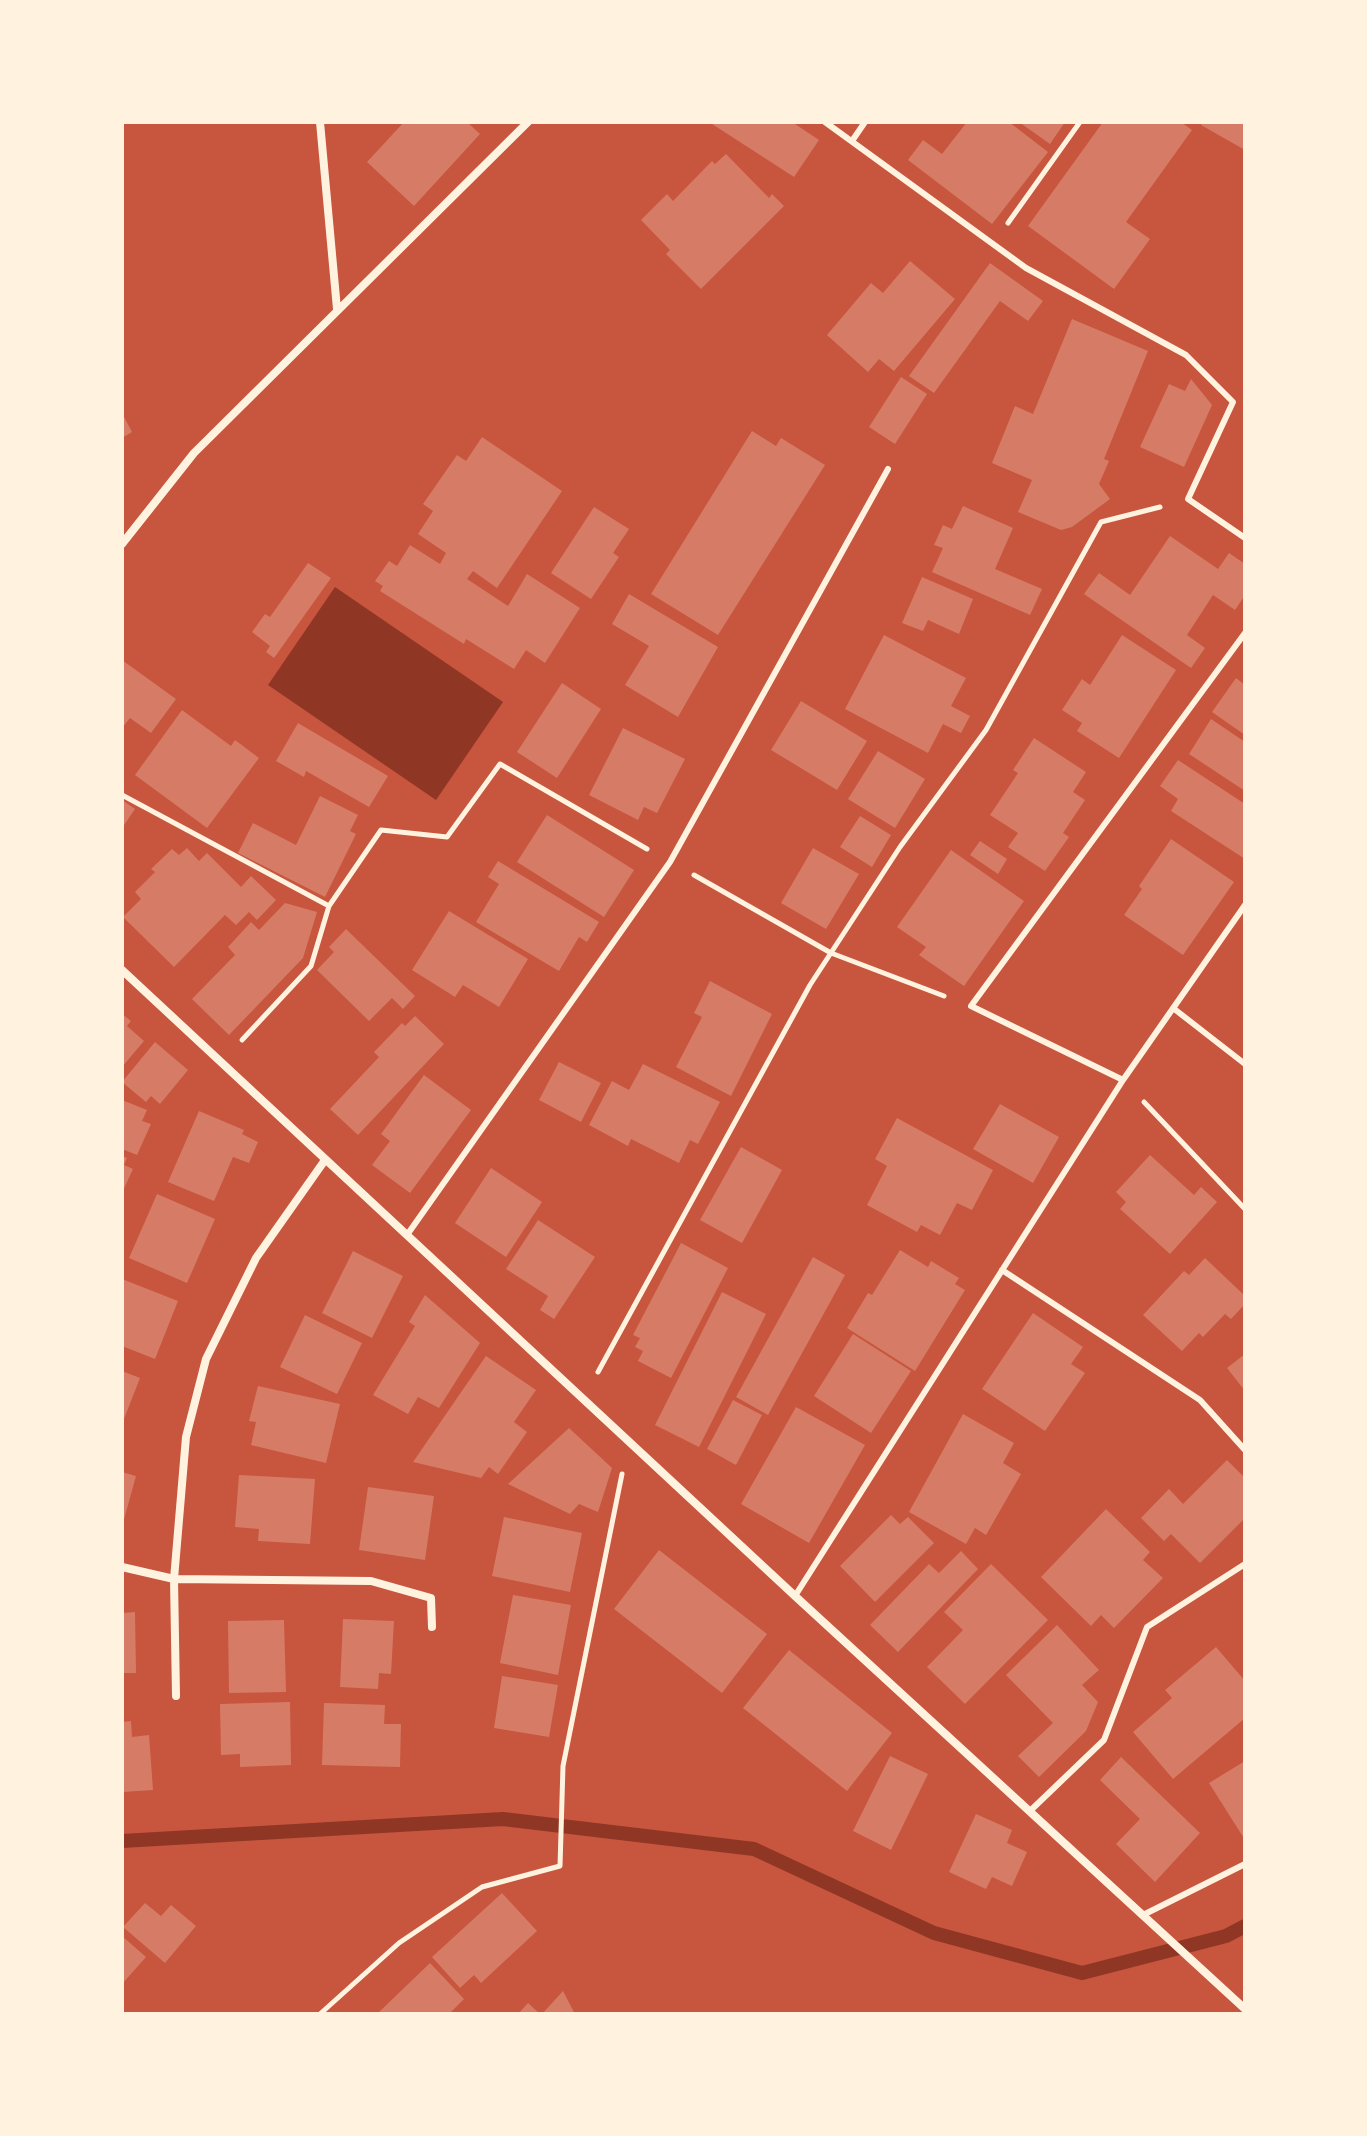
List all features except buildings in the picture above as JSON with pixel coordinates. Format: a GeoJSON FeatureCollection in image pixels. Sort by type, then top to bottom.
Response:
{"type":"FeatureCollection","features":[{"type":"Feature","properties":{"kind":"street"},"geometry":{"type":"LineString","coordinates":[[320,122],[337,309]]}},
{"type":"Feature","properties":{"kind":"street"},"geometry":{"type":"LineString","coordinates":[[122,544],[194,453],[528,122]]}},
{"type":"Feature","properties":{"kind":"street"},"geometry":{"type":"LineString","coordinates":[[122,970],[795,1596],[1245,2009]]}},
{"type":"Feature","properties":{"kind":"street"},"geometry":{"type":"LineString","coordinates":[[176,1696],[174,1579],[186,1437],[206,1359],[256,1258],[325,1160]]}},
{"type":"Feature","properties":{"kind":"street"},"geometry":{"type":"LineString","coordinates":[[122,1567],[174,1579],[371,1581],[431,1598],[432,1627]]}},
{"type":"Feature","properties":{"kind":"lane"},"geometry":{"type":"LineString","coordinates":[[825,122],[1026,268],[1186,355],[1233,402],[1188,499],[1245,538]]}},
{"type":"Feature","properties":{"kind":"lane"},"geometry":{"type":"LineString","coordinates":[[852,141],[865,122]]}},
{"type":"Feature","properties":{"kind":"lane"},"geometry":{"type":"LineString","coordinates":[[407,1235],[670,862],[888,469]]}},
{"type":"Feature","properties":{"kind":"lane"},"geometry":{"type":"LineString","coordinates":[[1123,1080],[971,1006],[1245,633]]}},
{"type":"Feature","properties":{"kind":"lane"},"geometry":{"type":"LineString","coordinates":[[795,1596],[1123,1080],[1245,905]]}},
{"type":"Feature","properties":{"kind":"lane"},"geometry":{"type":"LineString","coordinates":[[1173,1008],[1245,1064]]}},
{"type":"Feature","properties":{"kind":"lane"},"geometry":{"type":"LineString","coordinates":[[1002,1270],[1200,1400],[1245,1450]]}},
{"type":"Feature","properties":{"kind":"lane"},"geometry":{"type":"LineString","coordinates":[[1030,1811],[1104,1740],[1147,1627],[1245,1564]]}},
{"type":"Feature","properties":{"kind":"lane"},"geometry":{"type":"LineString","coordinates":[[1143,1915],[1245,1864]]}},
{"type":"Feature","properties":{"kind":"path"},"geometry":{"type":"LineString","coordinates":[[994,244],[1080,122]]}},
{"type":"Feature","properties":{"kind":"path"},"geometry":{"type":"LineString","coordinates":[[583,1399],[810,985],[900,847],[986,730],[1101,522],[1188,499]]}},
{"type":"Feature","properties":{"kind":"path"},"geometry":{"type":"LineString","coordinates":[[221,1062],[311,966],[329,906],[381,830],[447,837],[500,764],[831,953],[971,1006]]}},
{"type":"Feature","properties":{"kind":"path"},"geometry":{"type":"LineString","coordinates":[[122,795],[329,906]]}},
{"type":"Feature","properties":{"kind":"path"},"geometry":{"type":"LineString","coordinates":[[1123,1080],[1245,1209]]}},
{"type":"Feature","properties":{"kind":"path"},"geometry":{"type":"LineString","coordinates":[[320,2014],[399,1943],[482,1887],[560,1866],[563,1766],[629,1442]]}},
{"type":"Feature","properties":{"kind":"shaded area"},"geometry":{"type":"Polygon","coordinates":[[[335,587],[503,702],[436,800],[268,685],[335,587]]]}},
{"type":"Feature","properties":{"kind":"waterway"},"geometry":{"type":"LineString","coordinates":[[122,1841],[503,1819],[754,1849],[934,1933],[1082,1973],[1226,1936],[1245,1926]]}}]}
